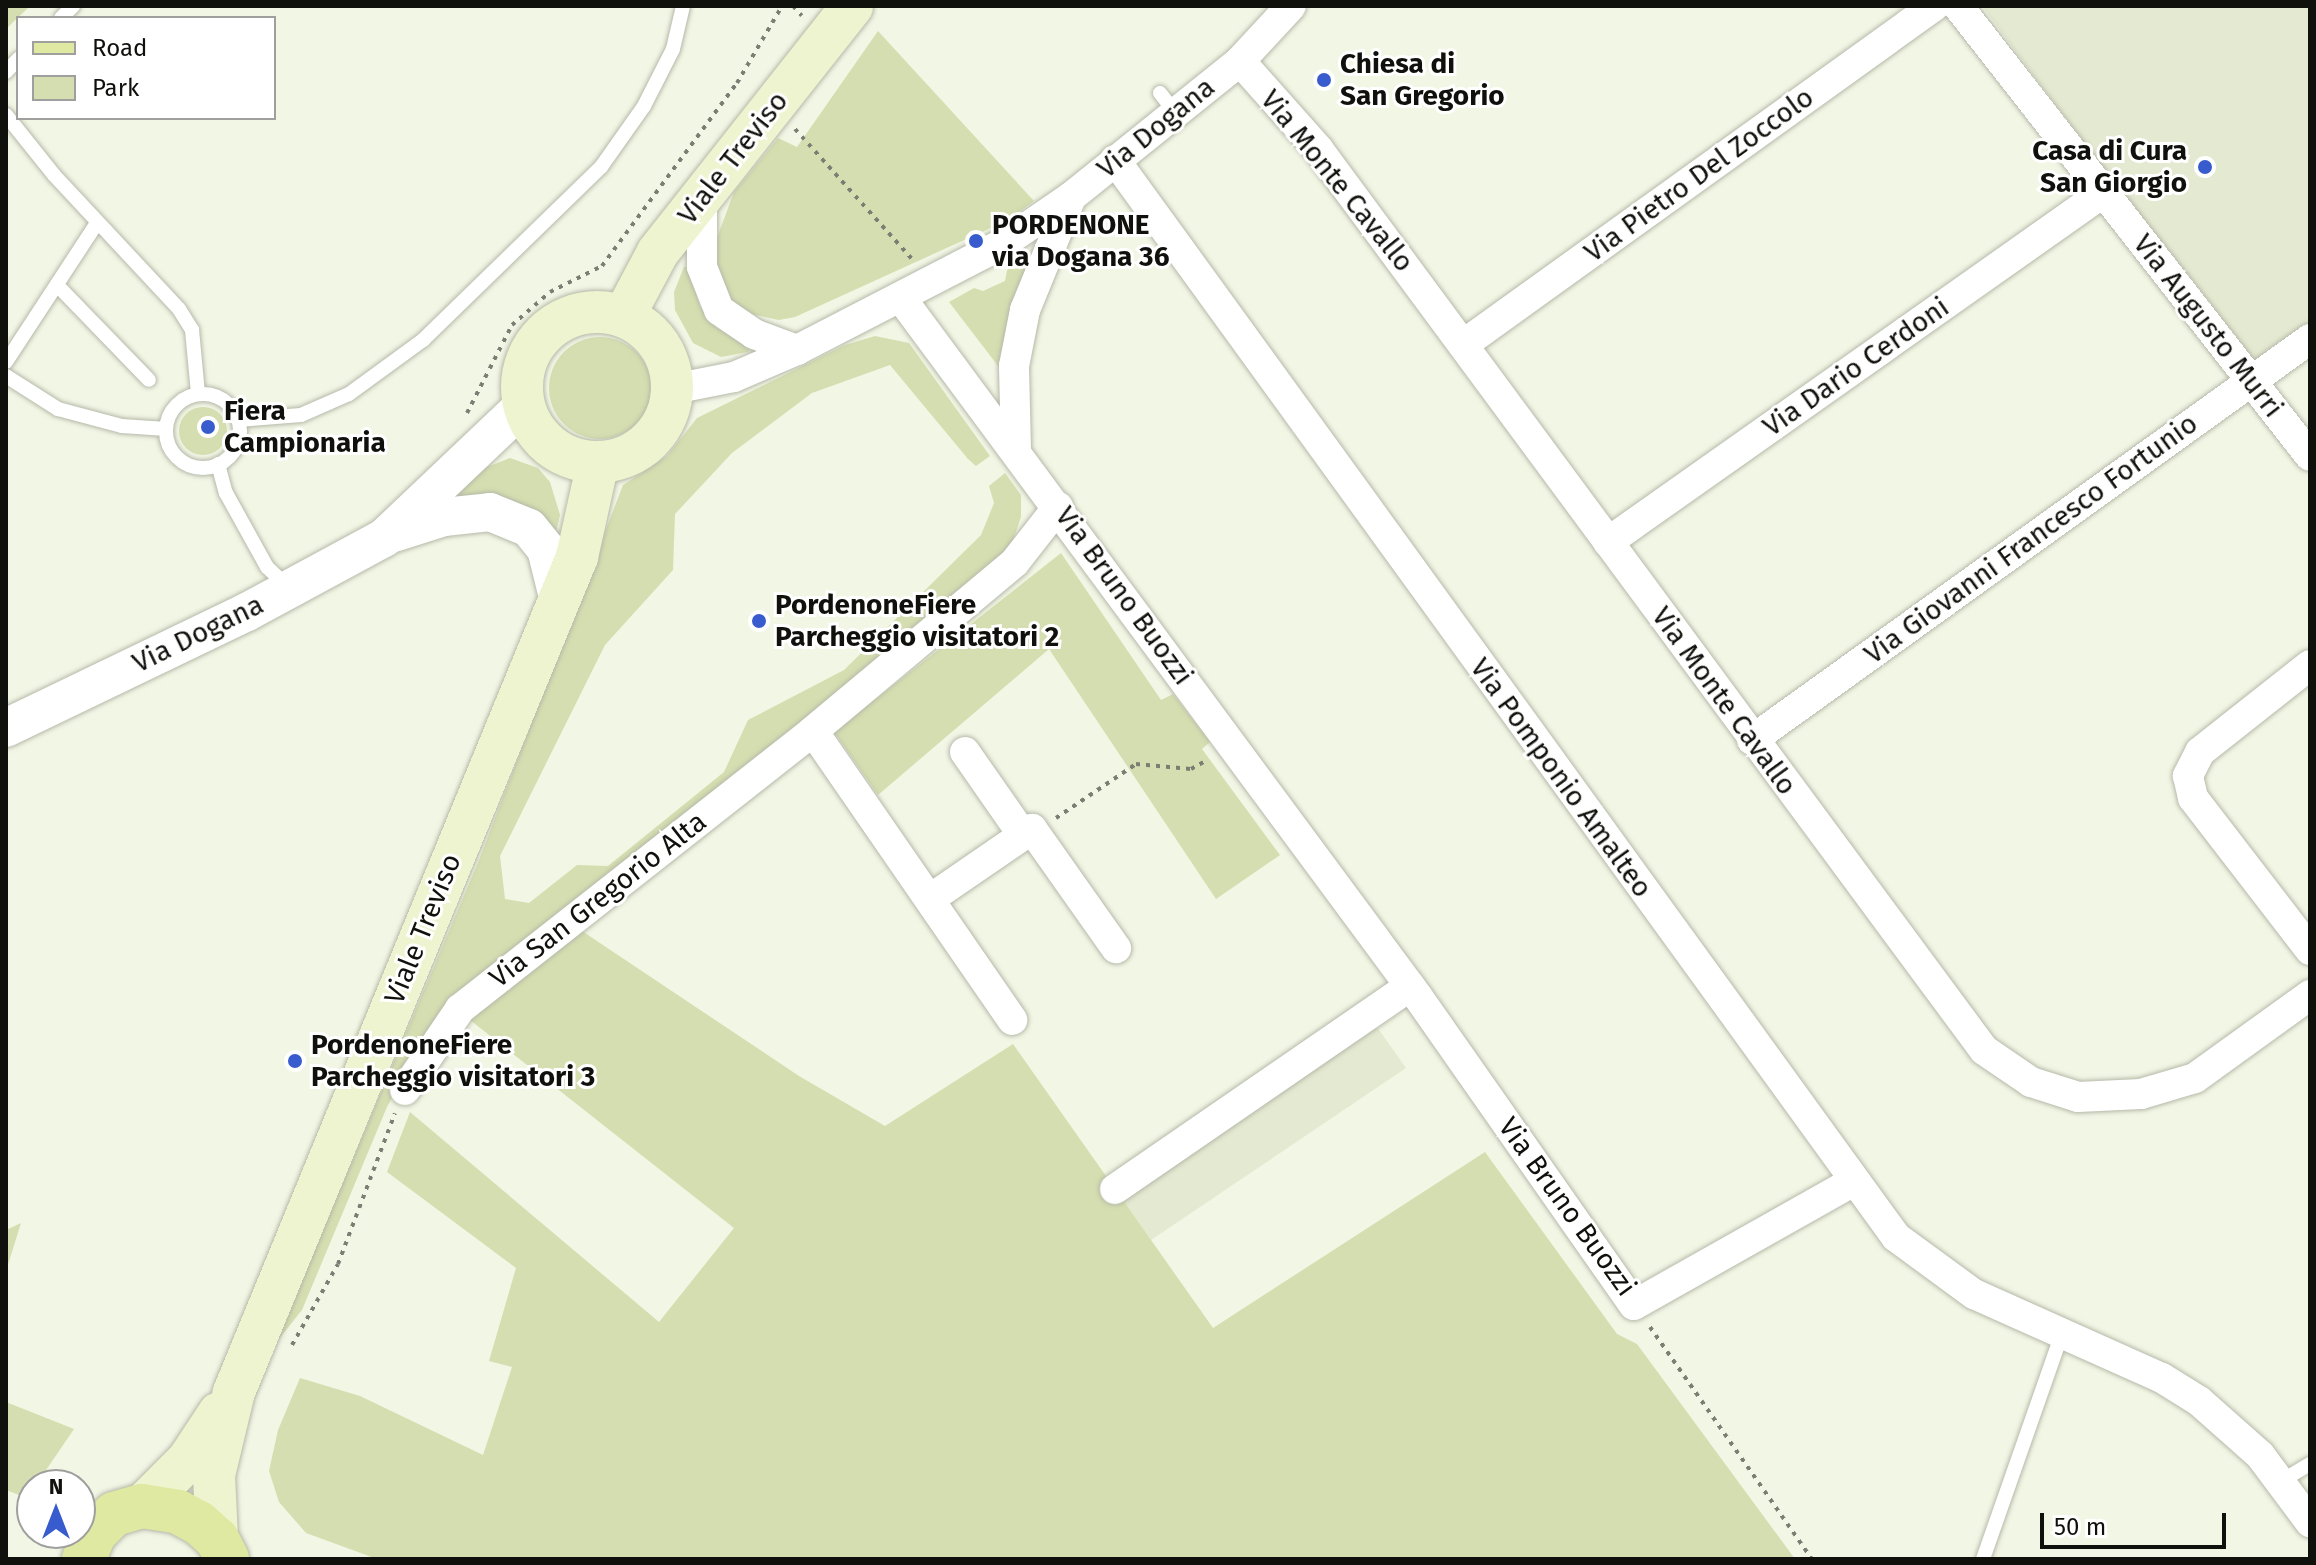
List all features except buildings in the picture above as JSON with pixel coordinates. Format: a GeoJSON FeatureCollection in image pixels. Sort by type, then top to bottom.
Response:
{"type":"FeatureCollection","features":[{"type":"Feature","properties":{"kind":"main road","name":"Viale Treviso"},"geometry":{"type":"LineString","coordinates":[[624,316],[658,252],[770,111],[842,10]]}},
{"type":"Feature","properties":{"kind":"main road"},"geometry":{"type":"LineString","coordinates":[[578,314],[624,316],[660,345],[673,389],[658,432],[642,448],[598,462],[573,459],[551,447],[534,428],[524,405],[527,359],[548,331],[578,314]]}},
{"type":"Feature","properties":{"kind":"main road","name":"Viale Treviso"},"geometry":{"type":"LineString","coordinates":[[222,1549],[214,1475],[234,1392],[577,557],[598,462]]}},
{"type":"Feature","properties":{"kind":"main road","name":"Viale Treviso"},"geometry":{"type":"LineString","coordinates":[[142,1506],[188,1460],[234,1392]]}},
{"type":"Feature","properties":{"kind":"main road","name":"Viale Treviso"},"geometry":{"type":"LineString","coordinates":[[84,1559],[94,1534],[114,1514],[142,1506],[178,1512],[222,1549]]}},
{"type":"Feature","properties":{"kind":"street","name":"Via Dogana"},"geometry":{"type":"LineString","coordinates":[[673,389],[734,377],[797,350],[1004,243],[1071,197],[1115,160],[1167,103],[1240,61],[1291,6]]}},
{"type":"Feature","properties":{"kind":"street","name":"Via Pietro Del Zoccolo"},"geometry":{"type":"LineString","coordinates":[[1464,344],[1934,6]]}},
{"type":"Feature","properties":{"kind":"street","name":"Via Augusto Murri"},"geometry":{"type":"LineString","coordinates":[[1958,6],[2249,382],[2310,456]]}},
{"type":"Feature","properties":{"kind":"street","name":"Via Monte Cavallo"},"geometry":{"type":"LineString","coordinates":[[1240,61],[1318,149],[1984,1050],[2031,1082],[2078,1097],[2141,1094],[2195,1078],[2310,995]]}},
{"type":"Feature","properties":{"kind":"street","name":"Via Pomponio Amalteo"},"geometry":{"type":"LineString","coordinates":[[1115,160],[1852,1182],[1896,1237],[1932,1267],[1974,1294],[2162,1378],[2199,1401],[2239,1434],[2310,1522]]}},
{"type":"Feature","properties":{"kind":"street","name":"Via Dario Cerdoni"},"geometry":{"type":"LineString","coordinates":[[1608,542],[2104,192]]}},
{"type":"Feature","properties":{"kind":"street"},"geometry":{"type":"LineString","coordinates":[[1016,449],[1014,366],[1025,310],[1071,197]]}},
{"type":"Feature","properties":{"kind":"street"},"geometry":{"type":"LineString","coordinates":[[702,198],[702,267],[719,310],[754,334],[797,350]]}},
{"type":"Feature","properties":{"kind":"street","name":"Via Bruno Buozzi"},"geometry":{"type":"LineString","coordinates":[[901,298],[1016,449],[1410,986],[1634,1305],[1852,1182]]}},
{"type":"Feature","properties":{"kind":"street","name":"Via Giovanni Francesco Fortunio"},"geometry":{"type":"LineString","coordinates":[[1752,740],[2310,339]]}},
{"type":"Feature","properties":{"kind":"street","name":"Via Dogana"},"geometry":{"type":"LineString","coordinates":[[387,534],[524,405]]}},
{"type":"Feature","properties":{"kind":"street","name":"Via San Gregorio Alta"},"geometry":{"type":"LineString","coordinates":[[405,1090],[460,1009],[813,731],[1015,562],[1058,507]]}},
{"type":"Feature","properties":{"kind":"street","name":"Via Dogana"},"geometry":{"type":"LineString","coordinates":[[6,728],[289,589],[387,534],[444,517],[490,512],[529,528],[546,549],[559,601]]}},
{"type":"Feature","properties":{"kind":"street"},"geometry":{"type":"LineString","coordinates":[[2310,665],[2200,752],[2188,776],[2193,798],[2310,950]]}},
{"type":"Feature","properties":{"kind":"street"},"geometry":{"type":"LineString","coordinates":[[813,731],[1012,1020]]}},
{"type":"Feature","properties":{"kind":"street"},"geometry":{"type":"LineString","coordinates":[[965,752],[1116,948]]}},
{"type":"Feature","properties":{"kind":"street"},"geometry":{"type":"LineString","coordinates":[[930,899],[1029,834]]}},
{"type":"Feature","properties":{"kind":"street"},"geometry":{"type":"LineString","coordinates":[[1115,1189],[1410,986]]}},
{"type":"Feature","properties":{"kind":"lane"},"geometry":{"type":"LineString","coordinates":[[238,420],[301,415],[349,394],[423,340],[601,167],[644,106],[673,49],[683,6]]}},
{"type":"Feature","properties":{"kind":"lane"},"geometry":{"type":"LineString","coordinates":[[6,115],[97,223],[179,309],[192,330],[198,394]]}},
{"type":"Feature","properties":{"kind":"lane"},"geometry":{"type":"LineString","coordinates":[[6,362],[97,223]]}},
{"type":"Feature","properties":{"kind":"lane"},"geometry":{"type":"LineString","coordinates":[[57,285],[149,380]]}},
{"type":"Feature","properties":{"kind":"lane"},"geometry":{"type":"LineString","coordinates":[[6,376],[58,409],[122,426],[166,429]]}},
{"type":"Feature","properties":{"kind":"lane"},"geometry":{"type":"LineString","coordinates":[[198,394],[223,400],[238,420],[238,441],[218,464],[197,467],[177,458],[166,429],[176,406],[198,394]]}},
{"type":"Feature","properties":{"kind":"lane"},"geometry":{"type":"LineString","coordinates":[[218,464],[226,493],[267,567],[289,589]]}},
{"type":"Feature","properties":{"kind":"lane"},"geometry":{"type":"LineString","coordinates":[[1983,1559],[2062,1333]]}},
{"type":"Feature","properties":{"kind":"lane"},"geometry":{"type":"LineString","coordinates":[[2280,1482],[2310,1464]]}},
{"type":"Feature","properties":{"kind":"path"},"geometry":{"type":"LineString","coordinates":[[462,421],[523,312],[602,266],[737,83],[782,6]]}},
{"type":"Feature","properties":{"kind":"path"},"geometry":{"type":"LineString","coordinates":[[737,83],[805,136],[932,282]]}},
{"type":"Feature","properties":{"kind":"path"},"geometry":{"type":"LineString","coordinates":[[1029,834],[1136,764],[1191,769],[1232,743]]}},
{"type":"Feature","properties":{"kind":"path"},"geometry":{"type":"LineString","coordinates":[[1634,1305],[1812,1559]]}},
{"type":"Feature","properties":{"kind":"shaded area","name":"Casa di Cura San Giorgio"},"geometry":{"type":"Polygon","coordinates":[[[1982,6],[2310,6],[2310,322],[2250,365],[1982,6]]]}},
{"type":"Feature","properties":{"kind":"shaded area"},"geometry":{"type":"Polygon","coordinates":[[[1377,1027],[1406,1068],[1151,1240],[1123,1201],[1377,1027]]]}},
{"type":"Feature","properties":{"kind":"green space"},"geometry":{"type":"Polygon","coordinates":[[[6,6],[30,6],[16,16],[6,29],[6,6]]]}},
{"type":"Feature","properties":{"kind":"green space"},"geometry":{"type":"Polygon","coordinates":[[[878,31],[1034,201],[1006,221],[795,317],[779,320],[736,311],[725,298],[712,251],[734,192],[778,138],[797,147],[878,31]]]}},
{"type":"Feature","properties":{"kind":"green space"},"geometry":{"type":"Polygon","coordinates":[[[1038,249],[1005,375],[949,302],[974,288],[983,291],[1005,281],[1007,270],[1038,249]]]}},
{"type":"Feature","properties":{"kind":"green space"},"geometry":{"type":"Polygon","coordinates":[[[684,267],[689,267],[700,307],[717,328],[750,348],[748,352],[721,357],[693,343],[675,310],[674,292],[684,267]]]}},
{"type":"Feature","properties":{"kind":"green space"},"geometry":{"type":"Polygon","coordinates":[[[875,336],[909,343],[990,456],[976,466],[968,459],[890,365],[812,393],[732,453],[675,514],[673,570],[605,645],[500,856],[505,899],[529,903],[577,865],[608,866],[724,772],[748,720],[844,670],[981,535],[994,503],[989,486],[1005,473],[1021,495],[1021,517],[1012,543],[958,598],[423,1042],[387,1107],[302,1310],[275,1344],[479,860],[623,485],[667,456],[697,418],[845,345],[875,336]]]}},
{"type":"Feature","properties":{"kind":"green space"},"geometry":{"type":"Polygon","coordinates":[[[600,337],[619,341],[636,352],[647,369],[651,388],[647,407],[636,424],[619,435],[600,439],[581,435],[564,424],[553,407],[549,388],[553,369],[564,352],[581,341],[600,337]]]}},
{"type":"Feature","properties":{"kind":"green space"},"geometry":{"type":"Polygon","coordinates":[[[203,407],[220,414],[227,431],[220,448],[203,455],[186,448],[179,431],[186,414],[203,407]]]}},
{"type":"Feature","properties":{"kind":"green space"},"geometry":{"type":"Polygon","coordinates":[[[510,458],[538,468],[550,482],[560,515],[555,537],[455,498],[482,469],[510,458]]]}},
{"type":"Feature","properties":{"kind":"green space"},"geometry":{"type":"Polygon","coordinates":[[[1061,553],[1161,700],[1173,694],[1210,742],[1202,749],[1280,855],[1216,899],[1049,649],[878,795],[834,732],[1061,553]]]}},
{"type":"Feature","properties":{"kind":"green space"},"geometry":{"type":"Polygon","coordinates":[[[582,931],[799,1076],[885,1126],[1013,1044],[1213,1328],[1485,1152],[1617,1334],[1637,1344],[1795,1559],[377,1559],[306,1533],[279,1502],[269,1471],[278,1430],[300,1378],[360,1396],[483,1455],[512,1367],[489,1361],[516,1268],[387,1172],[410,1112],[659,1322],[734,1228],[470,1020],[582,931]]]}},
{"type":"Feature","properties":{"kind":"green space"},"geometry":{"type":"Polygon","coordinates":[[[21,1223],[6,1271],[6,1230],[21,1223]]]}},
{"type":"Feature","properties":{"kind":"green space"},"geometry":{"type":"Polygon","coordinates":[[[6,1402],[74,1429],[47,1469],[16,1469],[16,1494],[6,1490],[6,1402]]]}},
{"type":"Feature","properties":{"kind":"place","name":"Chiesa di San Gregorio"},"geometry":{"type":"Point","coordinates":[1324,80]}},
{"type":"Feature","properties":{"kind":"place","name":"Casa di Cura San Giorgio"},"geometry":{"type":"Point","coordinates":[2205,167]}},
{"type":"Feature","properties":{"kind":"place","name":"PORDENONE via Dogana 36"},"geometry":{"type":"Point","coordinates":[976,241]}},
{"type":"Feature","properties":{"kind":"place","name":"Fiera Campionaria"},"geometry":{"type":"Point","coordinates":[208,427]}},
{"type":"Feature","properties":{"kind":"place","name":"PordenoneFiere Parcheggio visitatori 2"},"geometry":{"type":"Point","coordinates":[759,621]}},
{"type":"Feature","properties":{"kind":"place","name":"PordenoneFiere Parcheggio visitatori 3"},"geometry":{"type":"Point","coordinates":[295,1061]}}]}
